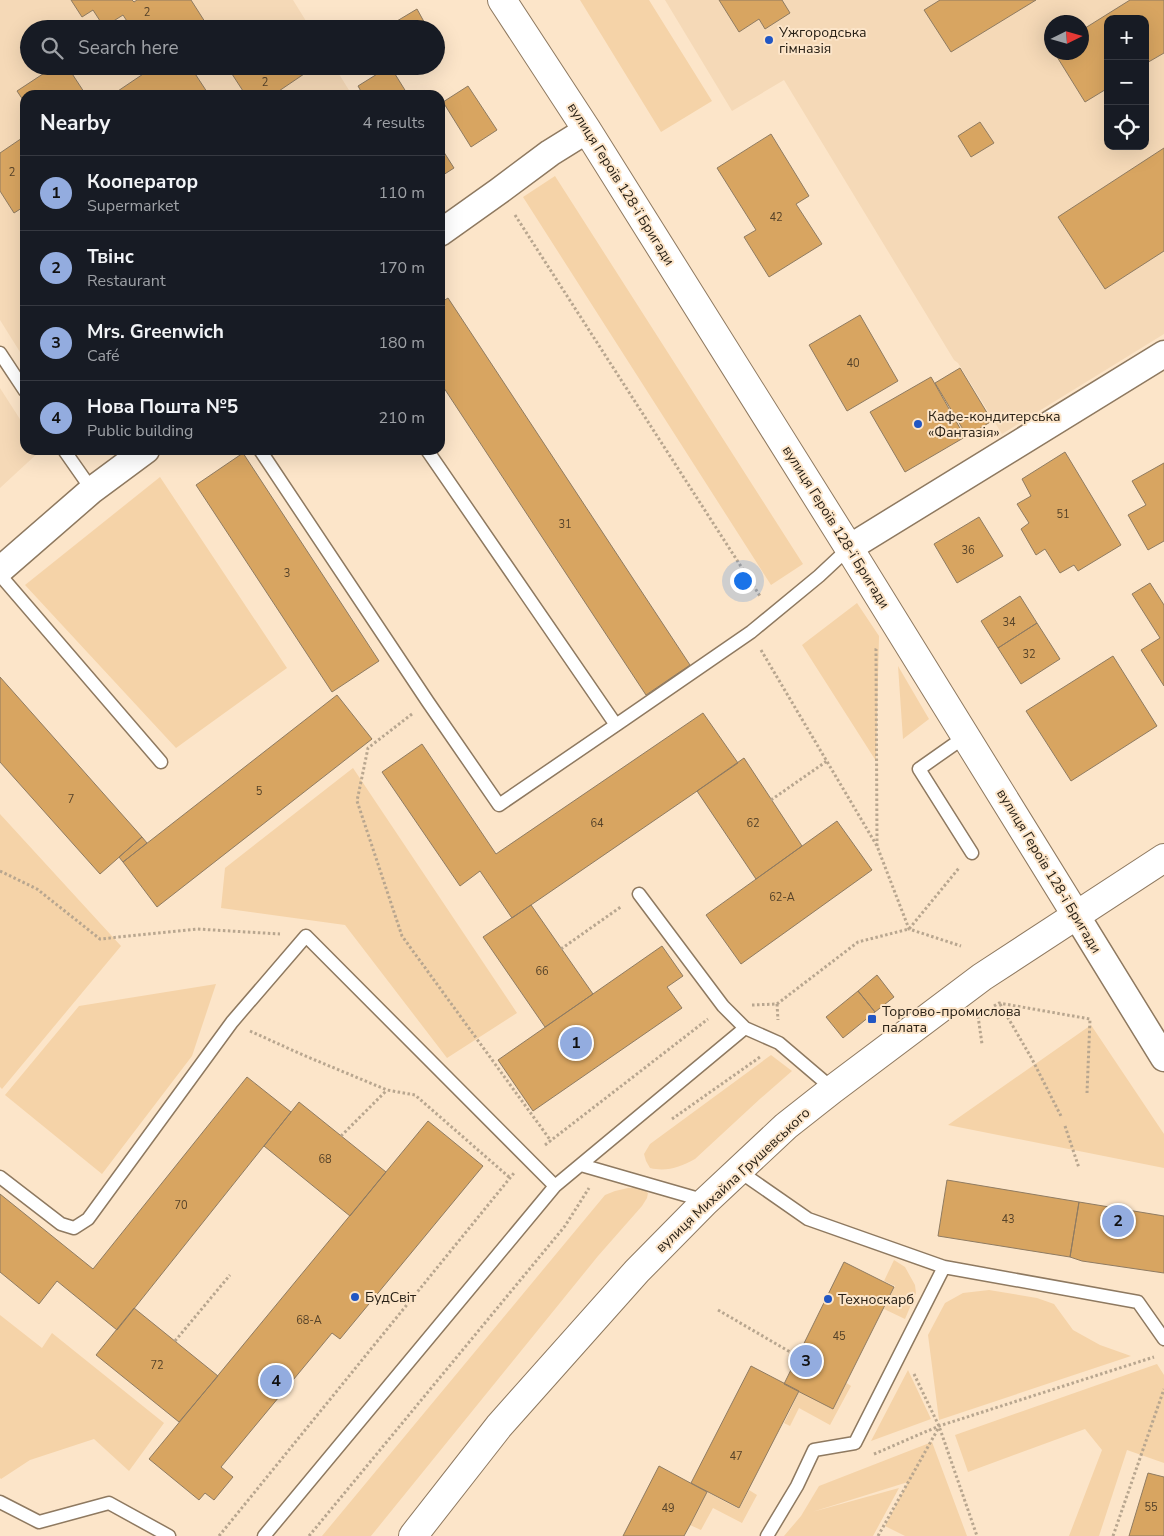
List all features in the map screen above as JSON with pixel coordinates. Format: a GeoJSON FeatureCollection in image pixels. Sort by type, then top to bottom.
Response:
{"type":"FeatureCollection","features":[{"type":"Feature","properties":{"kind":"street","name":"вулиця Героїв 128-ї Бригади"},"geometry":{"type":"LineString","coordinates":[[502,0],[587,130],[896,623],[1164,1058]]}},
{"type":"Feature","properties":{"kind":"street"},"geometry":{"type":"LineString","coordinates":[[445,229],[550,153],[587,130]]}},
{"type":"Feature","properties":{"kind":"street"},"geometry":{"type":"LineString","coordinates":[[849,548],[1164,354]]}},
{"type":"Feature","properties":{"kind":"street"},"geometry":{"type":"LineString","coordinates":[[0,570],[92,490],[139,455]]}},
{"type":"Feature","properties":{"kind":"street","name":"вулиця Михайла Грушевського"},"geometry":{"type":"LineString","coordinates":[[413,1536],[499,1426],[637,1271],[706,1201],[786,1126],[832,1088],[982,977],[1164,858]]}},
{"type":"Feature","properties":{"kind":"lane"},"geometry":{"type":"LineString","coordinates":[[0,353],[20,383]]}},
{"type":"Feature","properties":{"kind":"lane"},"geometry":{"type":"LineString","coordinates":[[68,455],[92,490]]}},
{"type":"Feature","properties":{"kind":"lane"},"geometry":{"type":"LineString","coordinates":[[263,455],[499,805],[751,632],[819,576],[849,548]]}},
{"type":"Feature","properties":{"kind":"lane"},"geometry":{"type":"LineString","coordinates":[[429,455],[616,725]]}},
{"type":"Feature","properties":{"kind":"lane"},"geometry":{"type":"LineString","coordinates":[[0,575],[161,762]]}},
{"type":"Feature","properties":{"kind":"lane"},"geometry":{"type":"LineString","coordinates":[[966,736],[919,770],[972,853]]}},
{"type":"Feature","properties":{"kind":"lane"},"geometry":{"type":"LineString","coordinates":[[639,894],[723,1006],[745,1028],[780,1043],[832,1088]]}},
{"type":"Feature","properties":{"kind":"lane"},"geometry":{"type":"LineString","coordinates":[[0,1177],[62,1224],[74,1228],[88,1219],[232,1022],[306,936],[555,1186]]}},
{"type":"Feature","properties":{"kind":"lane"},"geometry":{"type":"LineString","coordinates":[[264,1536],[555,1186],[745,1028]]}},
{"type":"Feature","properties":{"kind":"lane"},"geometry":{"type":"LineString","coordinates":[[581,1165],[706,1201]]}},
{"type":"Feature","properties":{"kind":"lane"},"geometry":{"type":"LineString","coordinates":[[739,1170],[808,1219],[944,1267],[1138,1302],[1164,1339]]}},
{"type":"Feature","properties":{"kind":"lane"},"geometry":{"type":"LineString","coordinates":[[767,1536],[797,1486],[814,1450],[855,1444],[944,1267]]}},
{"type":"Feature","properties":{"kind":"lane"},"geometry":{"type":"LineString","coordinates":[[0,1502],[39,1522],[109,1503],[169,1536]]}},
{"type":"Feature","properties":{"kind":"path"},"geometry":{"type":"LineString","coordinates":[[499,191],[772,614]]}},
{"type":"Feature","properties":{"kind":"path"},"geometry":{"type":"LineString","coordinates":[[877,846],[876,649],[896,623]]}},
{"type":"Feature","properties":{"kind":"path"},"geometry":{"type":"LineString","coordinates":[[751,632],[877,846],[909,929],[961,946]]}},
{"type":"Feature","properties":{"kind":"path"},"geometry":{"type":"LineString","coordinates":[[428,702],[368,748],[357,801],[402,936],[550,1141]]}},
{"type":"Feature","properties":{"kind":"path"},"geometry":{"type":"LineString","coordinates":[[771,800],[827,761]]}},
{"type":"Feature","properties":{"kind":"path"},"geometry":{"type":"LineString","coordinates":[[0,871],[38,890],[100,939],[197,929],[306,936]]}},
{"type":"Feature","properties":{"kind":"path"},"geometry":{"type":"LineString","coordinates":[[562,949],[639,894]]}},
{"type":"Feature","properties":{"kind":"path"},"geometry":{"type":"LineString","coordinates":[[992,1008],[999,1003],[1090,1019],[1088,1093]]}},
{"type":"Feature","properties":{"kind":"path"},"geometry":{"type":"LineString","coordinates":[[999,1003],[1032,1059],[1062,1118]]}},
{"type":"Feature","properties":{"kind":"path"},"geometry":{"type":"LineString","coordinates":[[982,1044],[978,1016],[985,1012]]}},
{"type":"Feature","properties":{"kind":"path"},"geometry":{"type":"LineString","coordinates":[[232,1022],[303,1055],[387,1090],[415,1095],[509,1177]]}},
{"type":"Feature","properties":{"kind":"path"},"geometry":{"type":"LineString","coordinates":[[666,1124],[780,1043]]}},
{"type":"Feature","properties":{"kind":"path"},"geometry":{"type":"LineString","coordinates":[[341,1136],[387,1090]]}},
{"type":"Feature","properties":{"kind":"path"},"geometry":{"type":"LineString","coordinates":[[1065,1126],[1079,1168]]}},
{"type":"Feature","properties":{"kind":"path"},"geometry":{"type":"LineString","coordinates":[[309,1536],[565,1226],[601,1170]]}},
{"type":"Feature","properties":{"kind":"path"},"geometry":{"type":"LineString","coordinates":[[175,1341],[230,1275]]}},
{"type":"Feature","properties":{"kind":"path"},"geometry":{"type":"LineString","coordinates":[[718,1310],[797,1356]]}},
{"type":"Feature","properties":{"kind":"path"},"geometry":{"type":"LineString","coordinates":[[902,1349],[939,1426],[977,1536]]}},
{"type":"Feature","properties":{"kind":"path"},"geometry":{"type":"LineString","coordinates":[[868,1456],[939,1426],[1155,1357]]}},
{"type":"Feature","properties":{"kind":"path"},"geometry":{"type":"LineString","coordinates":[[1113,1536],[1164,1389]]}},
{"type":"Feature","properties":{"kind":"path"},"geometry":{"type":"LineString","coordinates":[[878,1536],[939,1426]]}},
{"type":"Feature","properties":{"kind":"shaded area"},"geometry":{"type":"Polygon","coordinates":[[[0,0],[293,0],[305,20],[20,20],[20,75],[340,75],[349,90],[20,90],[20,352],[0,320],[0,0]]]}},
{"type":"Feature","properties":{"kind":"shaded area"},"geometry":{"type":"Polygon","coordinates":[[[580,0],[649,0],[712,101],[661,132],[580,0]]]}},
{"type":"Feature","properties":{"kind":"shaded area"},"geometry":{"type":"Polygon","coordinates":[[[665,0],[1164,0],[1164,334],[1002,434],[958,363],[954,360],[784,80],[732,111],[665,0]]]}},
{"type":"Feature","properties":{"kind":"shaded area"},"geometry":{"type":"Polygon","coordinates":[[[555,176],[803,564],[771,585],[523,197],[555,176]]]}},
{"type":"Feature","properties":{"kind":"shaded area"},"geometry":{"type":"Polygon","coordinates":[[[0,388],[20,419],[20,455],[36,455],[0,488],[0,388]]]}},
{"type":"Feature","properties":{"kind":"shaded area"},"geometry":{"type":"Polygon","coordinates":[[[160,477],[287,668],[176,748],[25,585],[160,477]]]}},
{"type":"Feature","properties":{"kind":"shaded area"},"geometry":{"type":"Polygon","coordinates":[[[857,603],[879,636],[876,761],[802,645],[857,603]]]}},
{"type":"Feature","properties":{"kind":"shaded area"},"geometry":{"type":"Polygon","coordinates":[[[898,666],[929,719],[903,739],[898,666]]]}},
{"type":"Feature","properties":{"kind":"shaded area"},"geometry":{"type":"Polygon","coordinates":[[[353,768],[517,1013],[447,1058],[345,925],[221,908],[225,868],[353,768]]]}},
{"type":"Feature","properties":{"kind":"shaded area"},"geometry":{"type":"Polygon","coordinates":[[[0,814],[121,946],[2,1089],[0,1087],[0,814]]]}},
{"type":"Feature","properties":{"kind":"shaded area"},"geometry":{"type":"Polygon","coordinates":[[[216,984],[192,1056],[102,1174],[5,1095],[79,1006],[216,984]]]}},
{"type":"Feature","properties":{"kind":"shaded area"},"geometry":{"type":"Polygon","coordinates":[[[1091,1025],[1164,1134],[1164,1168],[948,1125],[1091,1025]]]}},
{"type":"Feature","properties":{"kind":"shaded area"},"geometry":{"type":"Polygon","coordinates":[[[771,1055],[792,1071],[695,1159],[673,1168],[650,1168],[644,1154],[650,1144],[771,1055]]]}},
{"type":"Feature","properties":{"kind":"shaded area"},"geometry":{"type":"Polygon","coordinates":[[[628,1188],[642,1188],[648,1193],[642,1206],[598,1256],[371,1536],[322,1536],[605,1195],[628,1188]]]}},
{"type":"Feature","properties":{"kind":"shaded area"},"geometry":{"type":"Polygon","coordinates":[[[894,1260],[905,1267],[915,1285],[916,1293],[905,1319],[884,1309],[895,1286],[884,1281],[894,1260]]]}},
{"type":"Feature","properties":{"kind":"shaded area"},"geometry":{"type":"Polygon","coordinates":[[[989,1290],[1037,1298],[1054,1304],[1073,1330],[1100,1345],[1131,1356],[939,1420],[928,1335],[945,1303],[963,1293],[989,1290]]]}},
{"type":"Feature","properties":{"kind":"shaded area"},"geometry":{"type":"Polygon","coordinates":[[[0,1315],[42,1348],[52,1333],[164,1423],[129,1471],[94,1439],[30,1460],[0,1478],[0,1315]]]}},
{"type":"Feature","properties":{"kind":"shaded area"},"geometry":{"type":"Polygon","coordinates":[[[1157,1364],[1164,1375],[1164,1463],[1127,1450],[1099,1536],[1069,1536],[1102,1450],[1085,1429],[968,1472],[955,1435],[1157,1364]]]}},
{"type":"Feature","properties":{"kind":"shaded area"},"geometry":{"type":"Polygon","coordinates":[[[908,1370],[931,1419],[871,1441],[908,1370]]]}},
{"type":"Feature","properties":{"kind":"shaded area"},"geometry":{"type":"Polygon","coordinates":[[[845,1382],[851,1386],[830,1425],[799,1408],[790,1426],[784,1423],[799,1392],[845,1382]]]}},
{"type":"Feature","properties":{"kind":"shaded area"},"geometry":{"type":"Polygon","coordinates":[[[932,1442],[967,1536],[905,1536],[885,1526],[908,1482],[812,1512],[899,1488],[873,1536],[784,1536],[801,1516],[819,1486],[932,1442]]]}},
{"type":"Feature","properties":{"kind":"shaded area"},"geometry":{"type":"Polygon","coordinates":[[[749,1490],[757,1495],[742,1523],[713,1508],[701,1530],[690,1525],[707,1492],[739,1509],[749,1490]]]}},
{"type":"Feature","properties":{"kind":"building"},"geometry":{"type":"Polygon","coordinates":[[[71,0],[132,0],[134,2],[137,0],[191,0],[204,20],[126,20],[123,15],[115,20],[99,20],[93,10],[82,17],[71,0]]]}},
{"type":"Feature","properties":{"kind":"building"},"geometry":{"type":"Polygon","coordinates":[[[719,0],[782,0],[790,13],[765,29],[759,19],[739,32],[719,0]]]}},
{"type":"Feature","properties":{"kind":"building"},"geometry":{"type":"Polygon","coordinates":[[[940,0],[1036,0],[951,52],[924,10],[940,0]]]}},
{"type":"Feature","properties":{"kind":"building"},"geometry":{"type":"Polygon","coordinates":[[[1130,0],[1164,0],[1164,53],[1149,62],[1149,15],[1106,15],[1130,0]]]}},
{"type":"Feature","properties":{"kind":"building"},"geometry":{"type":"Polygon","coordinates":[[[417,9],[423,20],[399,20],[417,9]]]}},
{"type":"Feature","properties":{"kind":"building"},"geometry":{"type":"Polygon","coordinates":[[[1104,16],[1104,90],[1085,102],[1059,60],[1089,60],[1089,26],[1104,16]]]}},
{"type":"Feature","properties":{"kind":"building"},"geometry":{"type":"Polygon","coordinates":[[[41,75],[73,75],[83,90],[20,90],[20,96],[17,91],[41,75]]]}},
{"type":"Feature","properties":{"kind":"building"},"geometry":{"type":"Polygon","coordinates":[[[142,75],[196,75],[206,90],[119,90],[142,75]]]}},
{"type":"Feature","properties":{"kind":"building"},"geometry":{"type":"Polygon","coordinates":[[[233,75],[303,75],[280,90],[242,90],[233,75]]]}},
{"type":"Feature","properties":{"kind":"building"},"geometry":{"type":"Polygon","coordinates":[[[376,75],[396,75],[405,90],[360,90],[358,86],[376,75]]]}},
{"type":"Feature","properties":{"kind":"building"},"geometry":{"type":"Polygon","coordinates":[[[468,86],[497,130],[471,147],[445,105],[445,101],[468,86]]]}},
{"type":"Feature","properties":{"kind":"building"},"geometry":{"type":"Polygon","coordinates":[[[980,122],[994,143],[971,157],[958,136],[980,122]]]}},
{"type":"Feature","properties":{"kind":"building"},"geometry":{"type":"Polygon","coordinates":[[[771,134],[809,196],[796,204],[822,244],[769,277],[744,237],[756,230],[717,168],[771,134]]]}},
{"type":"Feature","properties":{"kind":"building"},"geometry":{"type":"Polygon","coordinates":[[[20,139],[20,209],[14,213],[0,191],[0,153],[20,139]]]}},
{"type":"Feature","properties":{"kind":"building"},"geometry":{"type":"Polygon","coordinates":[[[1164,148],[1164,251],[1105,289],[1058,217],[1164,148]]]}},
{"type":"Feature","properties":{"kind":"building"},"geometry":{"type":"Polygon","coordinates":[[[445,154],[454,168],[445,174],[445,154]]]}},
{"type":"Feature","properties":{"kind":"building"},"geometry":{"type":"Polygon","coordinates":[[[448,298],[690,665],[646,695],[445,390],[445,300],[448,298]]]}},
{"type":"Feature","properties":{"kind":"building"},"geometry":{"type":"Polygon","coordinates":[[[860,315],[898,381],[847,411],[809,345],[860,315]]]}},
{"type":"Feature","properties":{"kind":"building"},"geometry":{"type":"Polygon","coordinates":[[[960,368],[992,421],[967,436],[935,383],[960,368]]]}},
{"type":"Feature","properties":{"kind":"building","name":"Кафе-кондитерська «Фантазія»"},"geometry":{"type":"Polygon","coordinates":[[[931,377],[965,437],[905,472],[870,412],[931,377]]]}},
{"type":"Feature","properties":{"kind":"building"},"geometry":{"type":"Polygon","coordinates":[[[1065,452],[1121,545],[1078,571],[1074,565],[1060,573],[1045,549],[1036,555],[1021,529],[1029,523],[1017,504],[1031,496],[1022,479],[1065,452]]]}},
{"type":"Feature","properties":{"kind":"building"},"geometry":{"type":"Polygon","coordinates":[[[240,455],[244,455],[379,661],[332,692],[196,485],[240,455]]]}},
{"type":"Feature","properties":{"kind":"building"},"geometry":{"type":"Polygon","coordinates":[[[1164,463],[1164,541],[1148,550],[1128,515],[1146,505],[1132,481],[1164,463]]]}},
{"type":"Feature","properties":{"kind":"building"},"geometry":{"type":"Polygon","coordinates":[[[979,517],[1003,556],[957,583],[934,544],[979,517]]]}},
{"type":"Feature","properties":{"kind":"building"},"geometry":{"type":"Polygon","coordinates":[[[1150,583],[1164,605],[1164,686],[1141,650],[1160,638],[1132,594],[1150,583]]]}},
{"type":"Feature","properties":{"kind":"building"},"geometry":{"type":"Polygon","coordinates":[[[1020,596],[1037,623],[998,648],[981,621],[1020,596]]]}},
{"type":"Feature","properties":{"kind":"building"},"geometry":{"type":"Polygon","coordinates":[[[1037,623],[1060,659],[1021,684],[998,648],[1037,623]]]}},
{"type":"Feature","properties":{"kind":"building"},"geometry":{"type":"Polygon","coordinates":[[[1113,656],[1157,726],[1071,781],[1026,711],[1113,656]]]}},
{"type":"Feature","properties":{"kind":"building"},"geometry":{"type":"Polygon","coordinates":[[[0,677],[142,837],[100,874],[0,762],[0,677]]]}},
{"type":"Feature","properties":{"kind":"building"},"geometry":{"type":"Polygon","coordinates":[[[337,695],[372,739],[157,907],[123,862],[337,695]]]}},
{"type":"Feature","properties":{"kind":"building"},"geometry":{"type":"Polygon","coordinates":[[[703,713],[738,763],[512,918],[480,871],[460,886],[382,772],[422,744],[496,854],[703,713]]]}},
{"type":"Feature","properties":{"kind":"building"},"geometry":{"type":"Polygon","coordinates":[[[744,758],[802,846],[756,879],[697,791],[744,758]]]}},
{"type":"Feature","properties":{"kind":"building"},"geometry":{"type":"Polygon","coordinates":[[[837,821],[872,870],[741,964],[706,915],[837,821]]]}},
{"type":"Feature","properties":{"kind":"building"},"geometry":{"type":"Polygon","coordinates":[[[142,837],[147,843],[123,862],[119,857],[142,837]]]}},
{"type":"Feature","properties":{"kind":"building"},"geometry":{"type":"Polygon","coordinates":[[[531,905],[593,994],[545,1027],[483,937],[531,905]]]}},
{"type":"Feature","properties":{"kind":"building"},"geometry":{"type":"Polygon","coordinates":[[[662,946],[683,976],[667,987],[682,1008],[533,1111],[498,1060],[662,946]]]}},
{"type":"Feature","properties":{"kind":"building"},"geometry":{"type":"Polygon","coordinates":[[[877,975],[894,997],[875,1012],[858,991],[877,975]]]}},
{"type":"Feature","properties":{"kind":"building"},"geometry":{"type":"Polygon","coordinates":[[[858,991],[875,1012],[843,1038],[826,1017],[858,991]]]}},
{"type":"Feature","properties":{"kind":"building"},"geometry":{"type":"Polygon","coordinates":[[[247,1077],[291,1112],[117,1330],[57,1281],[39,1304],[0,1272],[0,1194],[93,1269],[247,1077]]]}},
{"type":"Feature","properties":{"kind":"building"},"geometry":{"type":"Polygon","coordinates":[[[299,1102],[386,1172],[350,1216],[264,1146],[299,1102]]]}},
{"type":"Feature","properties":{"kind":"building"},"geometry":{"type":"Polygon","coordinates":[[[428,1121],[483,1166],[340,1339],[332,1333],[221,1467],[233,1477],[214,1500],[205,1493],[199,1500],[149,1459],[428,1121]]]}},
{"type":"Feature","properties":{"kind":"building"},"geometry":{"type":"Polygon","coordinates":[[[947,1180],[1079,1202],[1070,1257],[938,1236],[947,1180]]]}},
{"type":"Feature","properties":{"kind":"building"},"geometry":{"type":"Polygon","coordinates":[[[1079,1202],[1164,1216],[1164,1273],[1082,1261],[1070,1257],[1079,1202]]]}},
{"type":"Feature","properties":{"kind":"building"},"geometry":{"type":"Polygon","coordinates":[[[844,1262],[894,1287],[833,1409],[784,1384],[844,1262]]]}},
{"type":"Feature","properties":{"kind":"building"},"geometry":{"type":"Polygon","coordinates":[[[134,1308],[218,1376],[179,1422],[96,1355],[134,1308]]]}},
{"type":"Feature","properties":{"kind":"building"},"geometry":{"type":"Polygon","coordinates":[[[751,1366],[799,1391],[739,1508],[691,1483],[751,1366]]]}},
{"type":"Feature","properties":{"kind":"building"},"geometry":{"type":"Polygon","coordinates":[[[659,1466],[707,1492],[684,1536],[623,1536],[659,1466]]]}},
{"type":"Feature","properties":{"kind":"building"},"geometry":{"type":"Polygon","coordinates":[[[1148,1473],[1164,1477],[1164,1536],[1129,1536],[1148,1473]]]}},
{"type":"Feature","properties":{"kind":"place","name":"Ужгородська гімназія"},"geometry":{"type":"Point","coordinates":[769,40]}},
{"type":"Feature","properties":{"kind":"place","name":"Кафе-кондитерська «Фантазія»"},"geometry":{"type":"Point","coordinates":[918,424]}},
{"type":"Feature","properties":{"kind":"place","name":"Торгово-промислова палата"},"geometry":{"type":"Point","coordinates":[872,1019]}},
{"type":"Feature","properties":{"kind":"place","name":"Кооператор"},"geometry":{"type":"Point","coordinates":[576,1043]}},
{"type":"Feature","properties":{"kind":"place","name":"Твінс"},"geometry":{"type":"Point","coordinates":[1118,1221]}},
{"type":"Feature","properties":{"kind":"place","name":"БудСвiт"},"geometry":{"type":"Point","coordinates":[355,1297]}},
{"type":"Feature","properties":{"kind":"place","name":"Техноскарб"},"geometry":{"type":"Point","coordinates":[828,1299]}},
{"type":"Feature","properties":{"kind":"place","name":"Mrs. Greenwich"},"geometry":{"type":"Point","coordinates":[806,1361]}},
{"type":"Feature","properties":{"kind":"place","name":"Нова Пошта №5"},"geometry":{"type":"Point","coordinates":[276,1381]}}]}
